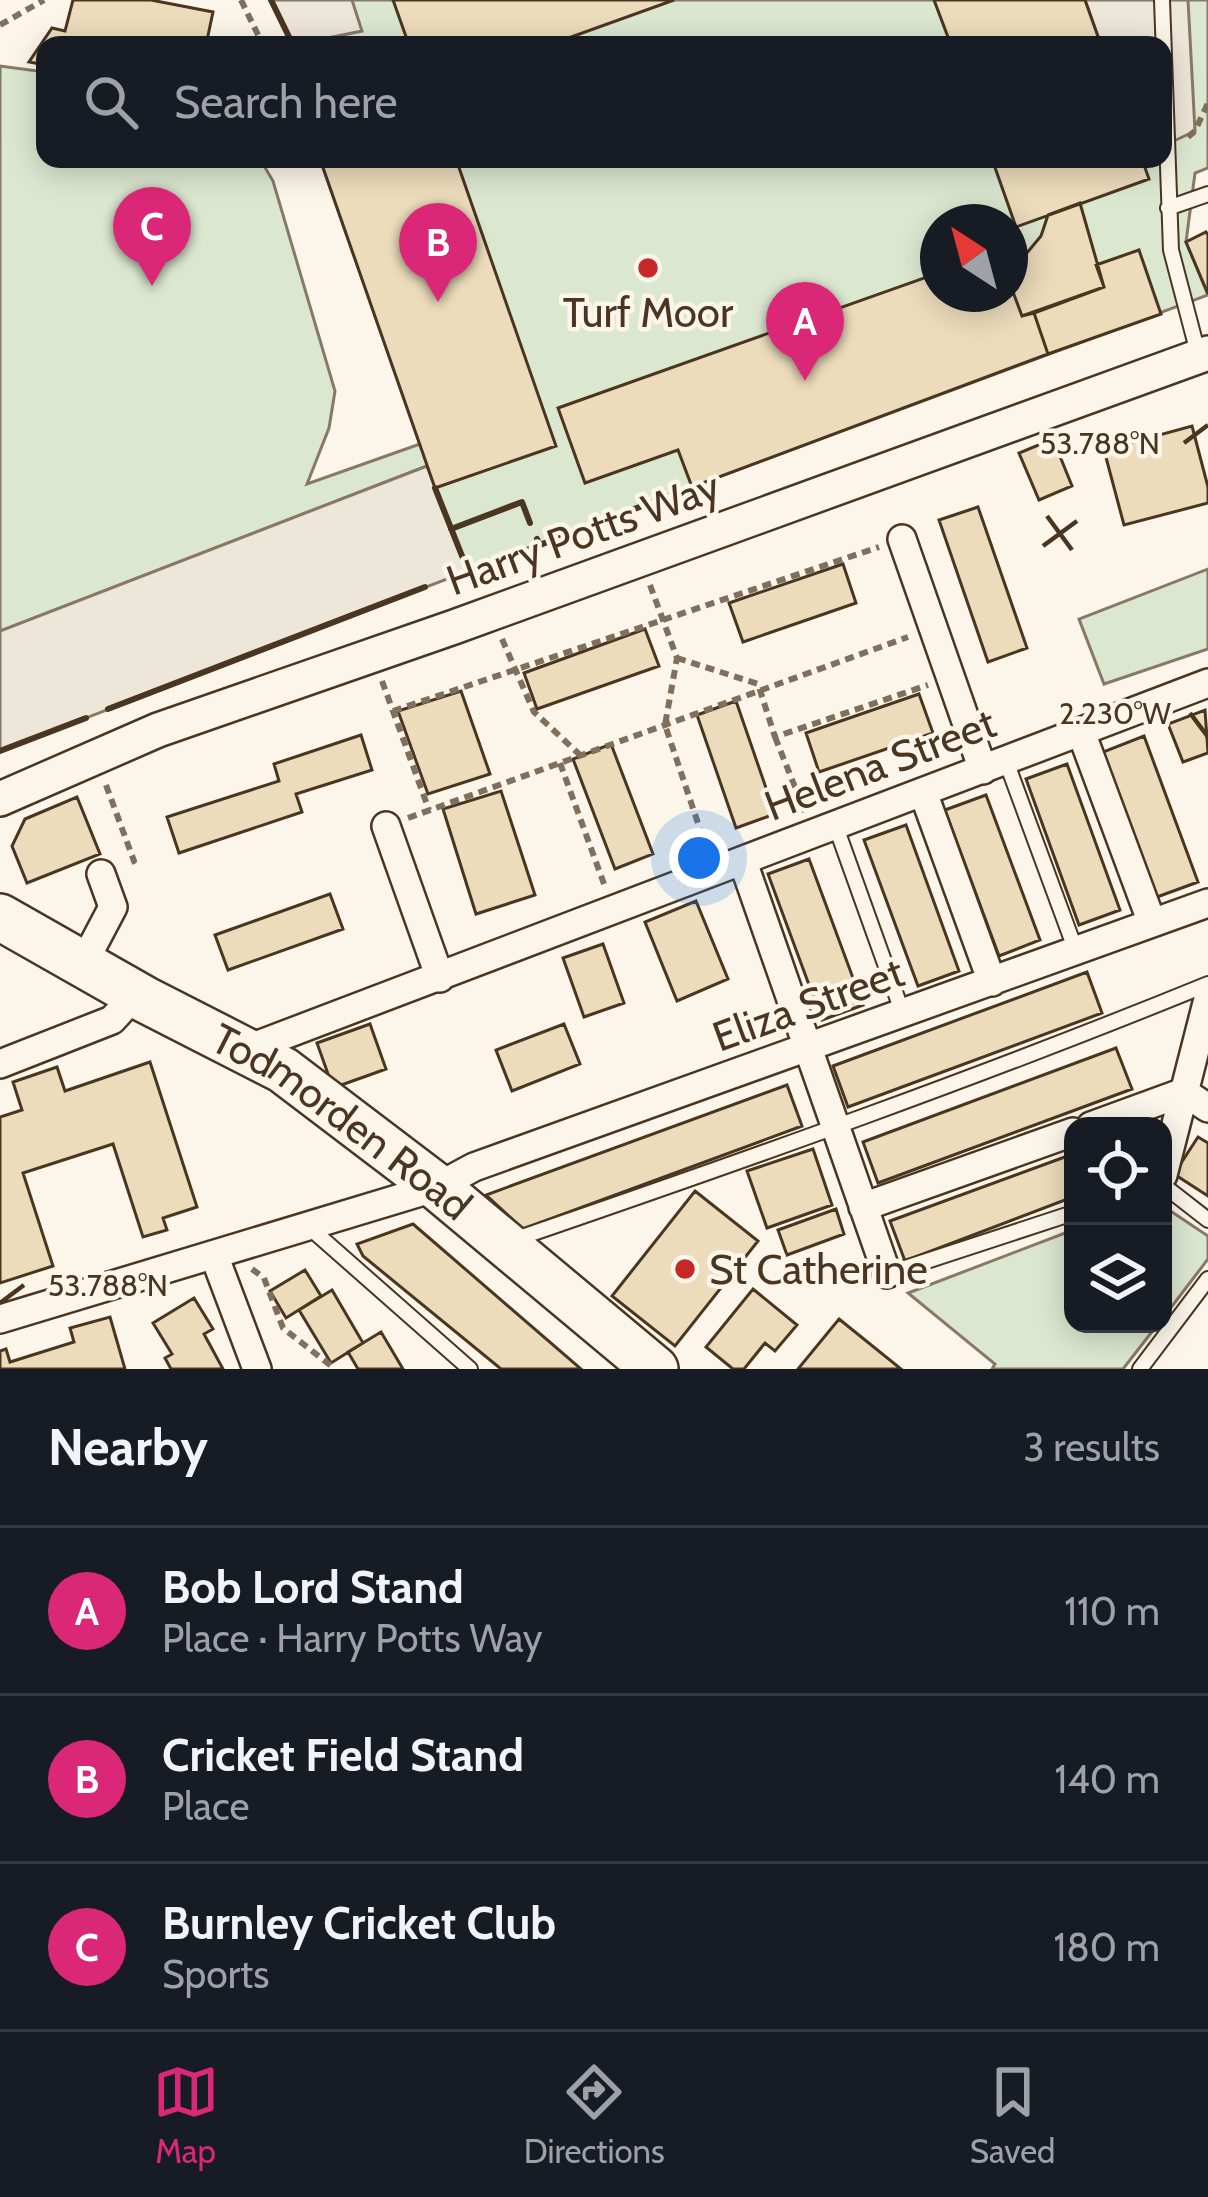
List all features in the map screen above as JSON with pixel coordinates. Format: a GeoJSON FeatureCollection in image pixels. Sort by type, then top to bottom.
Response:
{"type":"FeatureCollection","features":[{"type":"Feature","properties":{"kind":"highway","name":"Todmorden Road"},"geometry":{"type":"LineString","coordinates":[[0,917],[284,1070],[506,1243],[635,1363]]}},
{"type":"Feature","properties":{"kind":"street","name":"Harry Potts Way"},"geometry":{"type":"LineString","coordinates":[[0,799],[158,730],[1205,364]]}},
{"type":"Feature","properties":{"kind":"street"},"geometry":{"type":"LineString","coordinates":[[902,539],[951,677],[995,765]]}},
{"type":"Feature","properties":{"kind":"street","name":"Helena Street"},"geometry":{"type":"LineString","coordinates":[[245,1050],[1208,683]]}},
{"type":"Feature","properties":{"kind":"street"},"geometry":{"type":"LineString","coordinates":[[1081,732],[1152,923]]}},
{"type":"Feature","properties":{"kind":"street"},"geometry":{"type":"LineString","coordinates":[[923,792],[992,982]]}},
{"type":"Feature","properties":{"kind":"street"},"geometry":{"type":"LineString","coordinates":[[386,826],[440,979]]}},
{"type":"Feature","properties":{"kind":"street"},"geometry":{"type":"LineString","coordinates":[[742,862],[887,1274]]}},
{"type":"Feature","properties":{"kind":"street"},"geometry":{"type":"LineString","coordinates":[[82,964],[112,907],[101,874]]}},
{"type":"Feature","properties":{"kind":"street","name":"Eliza Street"},"geometry":{"type":"LineString","coordinates":[[0,1319],[437,1187],[474,1167],[1208,903]]}},
{"type":"Feature","properties":{"kind":"street"},"geometry":{"type":"LineString","coordinates":[[0,1064],[112,1021],[136,994]]}},
{"type":"Feature","properties":{"kind":"street"},"geometry":{"type":"LineString","coordinates":[[1172,1155],[1196,1100],[1208,999]]}},
{"type":"Feature","properties":{"kind":"street"},"geometry":{"type":"LineString","coordinates":[[1127,1117],[1196,1100]]}},
{"type":"Feature","properties":{"kind":"street"},"geometry":{"type":"LineString","coordinates":[[863,1208],[1064,1135]]}},
{"type":"Feature","properties":{"kind":"street"},"geometry":{"type":"LineString","coordinates":[[222,1252],[257,1369]]}},
{"type":"Feature","properties":{"kind":"lane"},"geometry":{"type":"LineString","coordinates":[[1162,0],[1163,36]]}},
{"type":"Feature","properties":{"kind":"lane"},"geometry":{"type":"LineString","coordinates":[[1167,168],[1171,250],[1205,364]]}},
{"type":"Feature","properties":{"kind":"lane"},"geometry":{"type":"LineString","coordinates":[[1168,208],[1208,194]]}},
{"type":"Feature","properties":{"kind":"lane"},"geometry":{"type":"LineString","coordinates":[[995,765],[1076,951]]}},
{"type":"Feature","properties":{"kind":"lane"},"geometry":{"type":"LineString","coordinates":[[825,831],[904,1014]]}},
{"type":"Feature","properties":{"kind":"lane"},"geometry":{"type":"LineString","coordinates":[[506,1243],[836,1128],[1208,984]]}},
{"type":"Feature","properties":{"kind":"lane"},"geometry":{"type":"LineString","coordinates":[[1172,1192],[1208,1220]]}},
{"type":"Feature","properties":{"kind":"lane"},"geometry":{"type":"LineString","coordinates":[[887,1274],[1064,1216]]}},
{"type":"Feature","properties":{"kind":"lane"},"geometry":{"type":"LineString","coordinates":[[310,1228],[470,1369]]}},
{"type":"Feature","properties":{"kind":"lane"},"geometry":{"type":"LineString","coordinates":[[1140,1369],[1208,1279]]}},
{"type":"Feature","properties":{"kind":"path"},"geometry":{"type":"LineString","coordinates":[[0,26],[44,0]]}},
{"type":"Feature","properties":{"kind":"path"},"geometry":{"type":"LineString","coordinates":[[241,0],[259,36]]}},
{"type":"Feature","properties":{"kind":"path"},"geometry":{"type":"LineString","coordinates":[[393,711],[902,539]]}},
{"type":"Feature","properties":{"kind":"path"},"geometry":{"type":"LineString","coordinates":[[493,614],[534,712],[580,755]]}},
{"type":"Feature","properties":{"kind":"path"},"geometry":{"type":"LineString","coordinates":[[663,620],[677,658],[664,725],[714,873]]}},
{"type":"Feature","properties":{"kind":"path"},"geometry":{"type":"LineString","coordinates":[[386,826],[934,627]]}},
{"type":"Feature","properties":{"kind":"path"},"geometry":{"type":"LineString","coordinates":[[373,655],[429,810]]}},
{"type":"Feature","properties":{"kind":"path"},"geometry":{"type":"LineString","coordinates":[[677,658],[758,685],[775,737],[825,831]]}},
{"type":"Feature","properties":{"kind":"path"},"geometry":{"type":"LineString","coordinates":[[775,737],[951,677]]}},
{"type":"Feature","properties":{"kind":"path"},"geometry":{"type":"LineString","coordinates":[[96,757],[134,861],[101,874]]}},
{"type":"Feature","properties":{"kind":"path"},"geometry":{"type":"LineString","coordinates":[[560,763],[614,912]]}},
{"type":"Feature","properties":{"kind":"path"},"geometry":{"type":"LineString","coordinates":[[222,1252],[264,1278],[284,1328],[335,1369]]}},
{"type":"Feature","properties":{"kind":"green space","name":"Turf Moor"},"geometry":{"type":"Polygon","coordinates":[[[271,0],[1208,0],[1208,168],[1195,173],[1186,242],[1208,295],[468,570],[427,466],[0,631],[0,66],[36,71],[36,168],[265,168],[335,391],[329,428],[307,484],[420,444],[323,168],[1172,168],[1172,36],[289,36],[271,0]]]}},
{"type":"Feature","properties":{"kind":"green space"},"geometry":{"type":"Polygon","coordinates":[[[1208,569],[1208,649],[1104,684],[1079,619],[1208,569]]]}},
{"type":"Feature","properties":{"kind":"green space"},"geometry":{"type":"Polygon","coordinates":[[[1172,1212],[1208,1236],[1208,1259],[1172,1306],[1172,1212]]]}},
{"type":"Feature","properties":{"kind":"green space"},"geometry":{"type":"Polygon","coordinates":[[[1064,1233],[1064,1333],[1151,1333],[1123,1369],[992,1369],[995,1364],[908,1293],[1064,1233]]]}},
{"type":"Feature","properties":{"kind":"shaded area"},"geometry":{"type":"Polygon","coordinates":[[[271,0],[352,0],[362,31],[337,36],[289,36],[271,0]]]}},
{"type":"Feature","properties":{"kind":"shaded area"},"geometry":{"type":"Polygon","coordinates":[[[1085,0],[1188,0],[1195,131],[1172,142],[1172,36],[1098,36],[1085,0]]]}},
{"type":"Feature","properties":{"kind":"shaded area"},"geometry":{"type":"Polygon","coordinates":[[[427,466],[468,571],[0,751],[0,631],[427,466]]]}},
{"type":"Feature","properties":{"kind":"building"},"geometry":{"type":"Polygon","coordinates":[[[73,0],[151,0],[213,12],[208,36],[47,36],[52,28],[65,31],[73,0]]]}},
{"type":"Feature","properties":{"kind":"building"},"geometry":{"type":"Polygon","coordinates":[[[393,0],[674,0],[574,36],[406,36],[393,0]]]}},
{"type":"Feature","properties":{"kind":"building"},"geometry":{"type":"Polygon","coordinates":[[[934,0],[1085,0],[1098,36],[948,36],[934,0]]]}},
{"type":"Feature","properties":{"kind":"building"},"geometry":{"type":"Polygon","coordinates":[[[323,168],[459,168],[556,446],[435,488],[323,168]]]}},
{"type":"Feature","properties":{"kind":"building"},"geometry":{"type":"Polygon","coordinates":[[[995,168],[1145,168],[1149,179],[1028,223],[1028,204],[1008,204],[995,168]]]}},
{"type":"Feature","properties":{"kind":"building"},"geometry":{"type":"Polygon","coordinates":[[[1080,203],[1104,287],[1022,316],[1020,312],[1028,312],[1028,252],[1041,236],[1048,215],[1080,203]]]}},
{"type":"Feature","properties":{"kind":"building"},"geometry":{"type":"Polygon","coordinates":[[[1208,235],[1208,294],[1186,242],[1208,235]]]}},
{"type":"Feature","properties":{"kind":"building"},"geometry":{"type":"Polygon","coordinates":[[[1139,250],[1161,314],[1048,354],[1034,313],[1104,287],[1096,265],[1139,250]]]}},
{"type":"Feature","properties":{"kind":"building"},"geometry":{"type":"Polygon","coordinates":[[[920,279],[920,312],[1034,313],[1048,354],[692,487],[678,450],[585,483],[558,408],[920,279]]]}},
{"type":"Feature","properties":{"kind":"building"},"geometry":{"type":"Polygon","coordinates":[[[1192,426],[1208,503],[1124,525],[1104,450],[1192,426]]]}},
{"type":"Feature","properties":{"kind":"building"},"geometry":{"type":"Polygon","coordinates":[[[1053,439],[1072,486],[1039,500],[1019,453],[1053,439]]]}},
{"type":"Feature","properties":{"kind":"building"},"geometry":{"type":"Polygon","coordinates":[[[978,507],[1027,648],[988,662],[939,520],[978,507]]]}},
{"type":"Feature","properties":{"kind":"building"},"geometry":{"type":"Polygon","coordinates":[[[843,564],[856,603],[743,642],[729,603],[843,564]]]}},
{"type":"Feature","properties":{"kind":"building"},"geometry":{"type":"Polygon","coordinates":[[[645,629],[659,666],[537,709],[524,673],[645,629]]]}},
{"type":"Feature","properties":{"kind":"building"},"geometry":{"type":"Polygon","coordinates":[[[461,691],[490,774],[428,794],[398,711],[461,691]]]}},
{"type":"Feature","properties":{"kind":"building"},"geometry":{"type":"Polygon","coordinates":[[[919,694],[933,733],[819,772],[806,733],[919,694]]]}},
{"type":"Feature","properties":{"kind":"building"},"geometry":{"type":"Polygon","coordinates":[[[736,701],[775,814],[736,828],[697,715],[736,701]]]}},
{"type":"Feature","properties":{"kind":"building"},"geometry":{"type":"Polygon","coordinates":[[[1205,710],[1208,753],[1183,762],[1168,724],[1205,710]]]}},
{"type":"Feature","properties":{"kind":"building"},"geometry":{"type":"Polygon","coordinates":[[[361,735],[372,770],[296,794],[302,812],[179,853],[167,817],[279,781],[274,764],[361,735]]]}},
{"type":"Feature","properties":{"kind":"building"},"geometry":{"type":"Polygon","coordinates":[[[1144,736],[1198,882],[1157,897],[1103,752],[1144,736]]]}},
{"type":"Feature","properties":{"kind":"building"},"geometry":{"type":"Polygon","coordinates":[[[611,744],[653,854],[615,869],[573,759],[611,744]]]}},
{"type":"Feature","properties":{"kind":"building"},"geometry":{"type":"Polygon","coordinates":[[[1067,764],[1120,910],[1079,925],[1026,779],[1067,764]]]}},
{"type":"Feature","properties":{"kind":"building"},"geometry":{"type":"Polygon","coordinates":[[[501,791],[535,895],[476,914],[443,809],[501,791]]]}},
{"type":"Feature","properties":{"kind":"building"},"geometry":{"type":"Polygon","coordinates":[[[986,795],[1040,940],[999,956],[945,810],[986,795]]]}},
{"type":"Feature","properties":{"kind":"building"},"geometry":{"type":"Polygon","coordinates":[[[77,797],[100,854],[27,883],[12,846],[25,819],[77,797]]]}},
{"type":"Feature","properties":{"kind":"building"},"geometry":{"type":"Polygon","coordinates":[[[906,825],[959,971],[918,986],[864,840],[906,825]]]}},
{"type":"Feature","properties":{"kind":"building"},"geometry":{"type":"Polygon","coordinates":[[[809,859],[863,1005],[822,1020],[768,874],[809,859]]]}},
{"type":"Feature","properties":{"kind":"building"},"geometry":{"type":"Polygon","coordinates":[[[330,894],[343,929],[228,970],[215,935],[330,894]]]}},
{"type":"Feature","properties":{"kind":"building"},"geometry":{"type":"Polygon","coordinates":[[[696,901],[728,979],[677,1001],[645,922],[696,901]]]}},
{"type":"Feature","properties":{"kind":"building"},"geometry":{"type":"Polygon","coordinates":[[[603,944],[624,1003],[584,1017],[563,958],[603,944]]]}},
{"type":"Feature","properties":{"kind":"building"},"geometry":{"type":"Polygon","coordinates":[[[1087,972],[1102,1013],[848,1107],[833,1066],[1087,972]]]}},
{"type":"Feature","properties":{"kind":"building"},"geometry":{"type":"Polygon","coordinates":[[[370,1024],[386,1069],[333,1088],[317,1043],[370,1024]]]}},
{"type":"Feature","properties":{"kind":"building"},"geometry":{"type":"Polygon","coordinates":[[[564,1024],[580,1064],[512,1091],[496,1050],[564,1024]]]}},
{"type":"Feature","properties":{"kind":"building"},"geometry":{"type":"Polygon","coordinates":[[[1116,1048],[1132,1089],[878,1183],[863,1142],[1116,1048]]]}},
{"type":"Feature","properties":{"kind":"building"},"geometry":{"type":"Polygon","coordinates":[[[150,1062],[197,1207],[163,1218],[167,1230],[143,1237],[113,1144],[23,1173],[53,1266],[0,1283],[0,1117],[22,1110],[13,1082],[57,1067],[65,1091],[150,1062]]]}},
{"type":"Feature","properties":{"kind":"building"},"geometry":{"type":"Polygon","coordinates":[[[787,1085],[802,1126],[523,1229],[486,1195],[787,1085]]]}},
{"type":"Feature","properties":{"kind":"building"},"geometry":{"type":"Polygon","coordinates":[[[1198,1137],[1208,1143],[1208,1196],[1174,1174],[1198,1137]]]}},
{"type":"Feature","properties":{"kind":"building"},"geometry":{"type":"Polygon","coordinates":[[[813,1149],[832,1205],[767,1228],[747,1171],[813,1149]]]}},
{"type":"Feature","properties":{"kind":"building"},"geometry":{"type":"Polygon","coordinates":[[[1064,1157],[1064,1200],[905,1261],[890,1221],[1064,1157]]]}},
{"type":"Feature","properties":{"kind":"building","name":"St Catherine"},"geometry":{"type":"Polygon","coordinates":[[[695,1191],[758,1241],[675,1346],[612,1296],[695,1191]]]}},
{"type":"Feature","properties":{"kind":"building"},"geometry":{"type":"Polygon","coordinates":[[[836,1209],[844,1234],[787,1255],[778,1230],[836,1209]]]}},
{"type":"Feature","properties":{"kind":"building"},"geometry":{"type":"Polygon","coordinates":[[[413,1224],[581,1369],[501,1369],[363,1256],[357,1244],[413,1224]]]}},
{"type":"Feature","properties":{"kind":"building"},"geometry":{"type":"Polygon","coordinates":[[[305,1270],[321,1296],[286,1318],[270,1291],[305,1270]]]}},
{"type":"Feature","properties":{"kind":"building"},"geometry":{"type":"Polygon","coordinates":[[[753,1289],[797,1325],[775,1351],[765,1343],[744,1369],[733,1369],[706,1347],[753,1289]]]}},
{"type":"Feature","properties":{"kind":"building"},"geometry":{"type":"Polygon","coordinates":[[[332,1290],[363,1343],[331,1363],[299,1310],[332,1290]]]}},
{"type":"Feature","properties":{"kind":"building"},"geometry":{"type":"Polygon","coordinates":[[[194,1298],[213,1329],[204,1334],[223,1369],[171,1369],[165,1358],[172,1354],[153,1323],[194,1298]]]}},
{"type":"Feature","properties":{"kind":"building"},"geometry":{"type":"Polygon","coordinates":[[[110,1317],[125,1369],[0,1369],[0,1351],[6,1349],[10,1362],[74,1342],[70,1328],[110,1317]]]}},
{"type":"Feature","properties":{"kind":"building"},"geometry":{"type":"Polygon","coordinates":[[[839,1319],[901,1369],[798,1369],[839,1319]]]}},
{"type":"Feature","properties":{"kind":"building"},"geometry":{"type":"Polygon","coordinates":[[[381,1332],[403,1369],[358,1369],[348,1352],[381,1332]]]}},
{"type":"Feature","properties":{"kind":"wall"},"geometry":{"type":"LineString","coordinates":[[271,0],[289,36]]}},
{"type":"Feature","properties":{"kind":"wall"},"geometry":{"type":"LineString","coordinates":[[537,539],[540,545],[692,487]]}},
{"type":"Feature","properties":{"kind":"wall"},"geometry":{"type":"LineString","coordinates":[[435,488],[468,571]]}},
{"type":"Feature","properties":{"kind":"wall"},"geometry":{"type":"LineString","coordinates":[[451,529],[522,502],[530,523]]}},
{"type":"Feature","properties":{"kind":"wall"},"geometry":{"type":"LineString","coordinates":[[108,709],[425,587]]}},
{"type":"Feature","properties":{"kind":"wall"},"geometry":{"type":"LineString","coordinates":[[0,751],[86,718]]}},
{"type":"Feature","properties":{"kind":"place","name":"Turf Moor"},"geometry":{"type":"Point","coordinates":[648,268]}},
{"type":"Feature","properties":{"kind":"place","name":"Burnley Cricket Club"},"geometry":{"type":"Point","coordinates":[152,286]}},
{"type":"Feature","properties":{"kind":"place","name":"Cricket Field Stand"},"geometry":{"type":"Point","coordinates":[438,302]}},
{"type":"Feature","properties":{"kind":"place","name":"Bob Lord Stand"},"geometry":{"type":"Point","coordinates":[805,381]}},
{"type":"Feature","properties":{"kind":"place","name":"St Catherine"},"geometry":{"type":"Point","coordinates":[685,1269]}}]}
